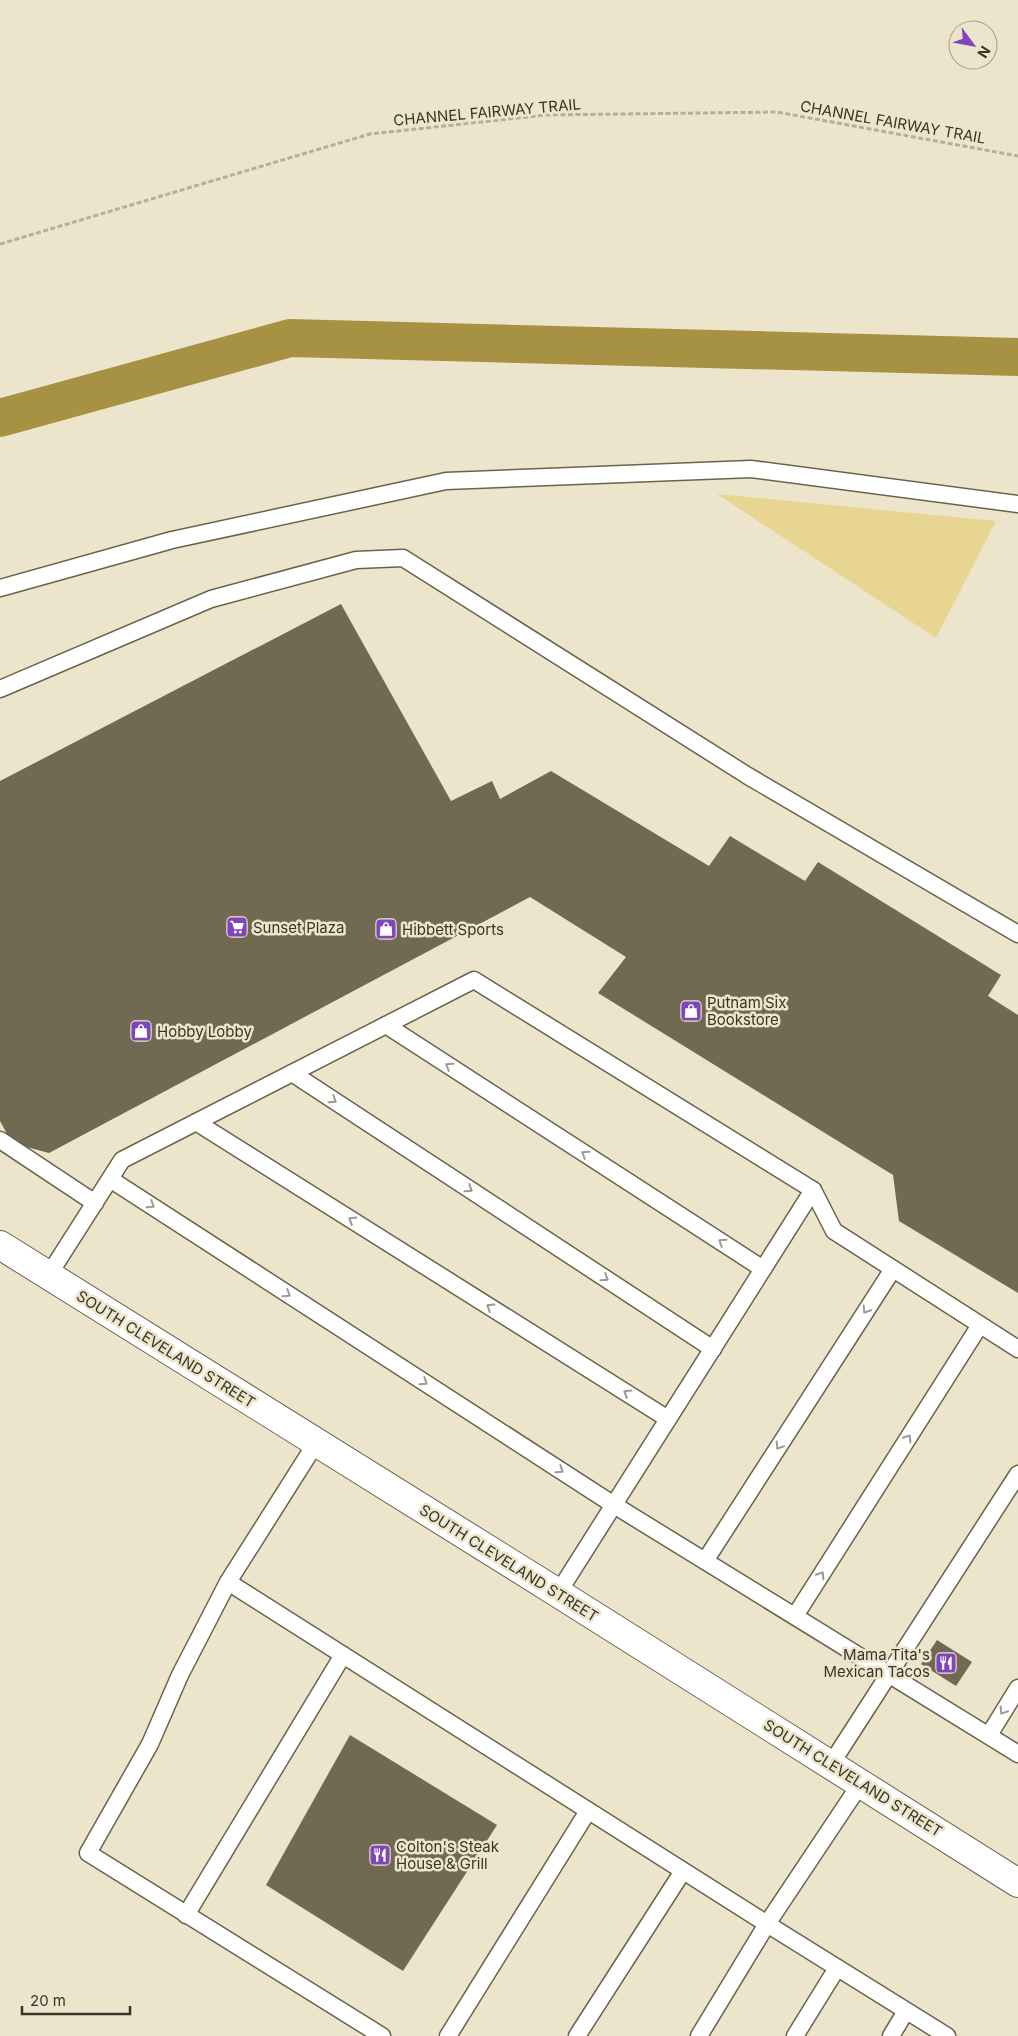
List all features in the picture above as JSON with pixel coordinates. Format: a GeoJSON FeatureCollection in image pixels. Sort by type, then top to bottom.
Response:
{"type":"FeatureCollection","features":[{"type":"Feature","properties":{"kind":"street","name":"SOUTH CLEVELAND STREET"},"geometry":{"type":"LineString","coordinates":[[0,1245],[1018,1882]]}},
{"type":"Feature","properties":{"kind":"lane"},"geometry":{"type":"LineString","coordinates":[[0,588],[172,540],[446,481],[751,469],[1018,504]]}},
{"type":"Feature","properties":{"kind":"lane"},"geometry":{"type":"LineString","coordinates":[[0,690],[211,599],[356,560],[403,558],[748,776],[1018,934]]}},
{"type":"Feature","properties":{"kind":"lane"},"geometry":{"type":"LineString","coordinates":[[48,1276],[122,1160],[474,980],[813,1190],[834,1232],[1018,1349]]}},
{"type":"Feature","properties":{"kind":"lane"},"geometry":{"type":"LineString","coordinates":[[386,1025],[763,1269]]}},
{"type":"Feature","properties":{"kind":"lane"},"geometry":{"type":"LineString","coordinates":[[292,1073],[713,1349]]}},
{"type":"Feature","properties":{"kind":"lane"},"geometry":{"type":"LineString","coordinates":[[196,1122],[668,1419]]}},
{"type":"Feature","properties":{"kind":"lane"},"geometry":{"type":"LineString","coordinates":[[0,1140],[95,1203]]}},
{"type":"Feature","properties":{"kind":"lane"},"geometry":{"type":"LineString","coordinates":[[110,1179],[614,1505],[1018,1754]]}},
{"type":"Feature","properties":{"kind":"lane"},"geometry":{"type":"LineString","coordinates":[[558,1593],[813,1190]]}},
{"type":"Feature","properties":{"kind":"lane"},"geometry":{"type":"LineString","coordinates":[[705,1561],[893,1269]]}},
{"type":"Feature","properties":{"kind":"lane"},"geometry":{"type":"LineString","coordinates":[[795,1616],[980,1325]]}},
{"type":"Feature","properties":{"kind":"lane"},"geometry":{"type":"LineString","coordinates":[[316,1443],[228,1582],[180,1675],[150,1744],[88,1853],[382,2036]]}},
{"type":"Feature","properties":{"kind":"lane"},"geometry":{"type":"LineString","coordinates":[[831,1764],[1018,1474]]}},
{"type":"Feature","properties":{"kind":"lane"},"geometry":{"type":"LineString","coordinates":[[228,1582],[947,2036]]}},
{"type":"Feature","properties":{"kind":"lane"},"geometry":{"type":"LineString","coordinates":[[186,1915],[343,1655]]}},
{"type":"Feature","properties":{"kind":"lane"},"geometry":{"type":"LineString","coordinates":[[988,1735],[1018,1688]]}},
{"type":"Feature","properties":{"kind":"lane"},"geometry":{"type":"LineString","coordinates":[[699,2036],[767,1924],[861,1783]]}},
{"type":"Feature","properties":{"kind":"lane"},"geometry":{"type":"LineString","coordinates":[[448,2036],[588,1811]]}},
{"type":"Feature","properties":{"kind":"lane"},"geometry":{"type":"LineString","coordinates":[[577,2036],[683,1871]]}},
{"type":"Feature","properties":{"kind":"lane"},"geometry":{"type":"LineString","coordinates":[[796,2036],[837,1968]]}},
{"type":"Feature","properties":{"kind":"lane"},"geometry":{"type":"LineString","coordinates":[[891,2036],[906,2011]]}},
{"type":"Feature","properties":{"kind":"path","name":"CHANNEL FAIRWAY TRAIL"},"geometry":{"type":"LineString","coordinates":[[0,244],[370,134],[546,115],[777,112],[1018,156]]}},
{"type":"Feature","properties":{"kind":"shaded area"},"geometry":{"type":"Polygon","coordinates":[[[717,494],[996,521],[936,638],[717,494]]]}},
{"type":"Feature","properties":{"kind":"building","name":"Sunset Plaza"},"geometry":{"type":"Polygon","coordinates":[[[341,604],[451,801],[492,781],[500,799],[551,771],[709,866],[730,836],[805,881],[818,862],[1001,975],[988,996],[1018,1015],[1018,1293],[899,1221],[893,1175],[598,993],[626,957],[530,897],[49,1153],[12,1143],[0,1121],[0,781],[341,604]]]}},
{"type":"Feature","properties":{"kind":"building","name":"Mama Tita's Mexican Tacos"},"geometry":{"type":"Polygon","coordinates":[[[937,1640],[972,1662],[956,1686],[921,1664],[937,1640]]]}},
{"type":"Feature","properties":{"kind":"building","name":"Colton's Steak House & Grill"},"geometry":{"type":"Polygon","coordinates":[[[350,1735],[497,1825],[403,1971],[266,1885],[350,1735]]]}},
{"type":"Feature","properties":{"kind":"waterway"},"geometry":{"type":"LineString","coordinates":[[0,418],[290,338],[1018,357]]}},
{"type":"Feature","properties":{"kind":"place","name":"Sunset Plaza"},"geometry":{"type":"Point","coordinates":[237,927]}},
{"type":"Feature","properties":{"kind":"place","name":"Hibbett Sports"},"geometry":{"type":"Point","coordinates":[386,929]}},
{"type":"Feature","properties":{"kind":"place","name":"Putnam Six Bookstore"},"geometry":{"type":"Point","coordinates":[691,1011]}},
{"type":"Feature","properties":{"kind":"place","name":"Hobby Lobby"},"geometry":{"type":"Point","coordinates":[141,1031]}},
{"type":"Feature","properties":{"kind":"place","name":"Mama Tita's Mexican Tacos"},"geometry":{"type":"Point","coordinates":[946,1663]}},
{"type":"Feature","properties":{"kind":"place","name":"Colton's Steak House & Grill"},"geometry":{"type":"Point","coordinates":[380,1855]}}]}
